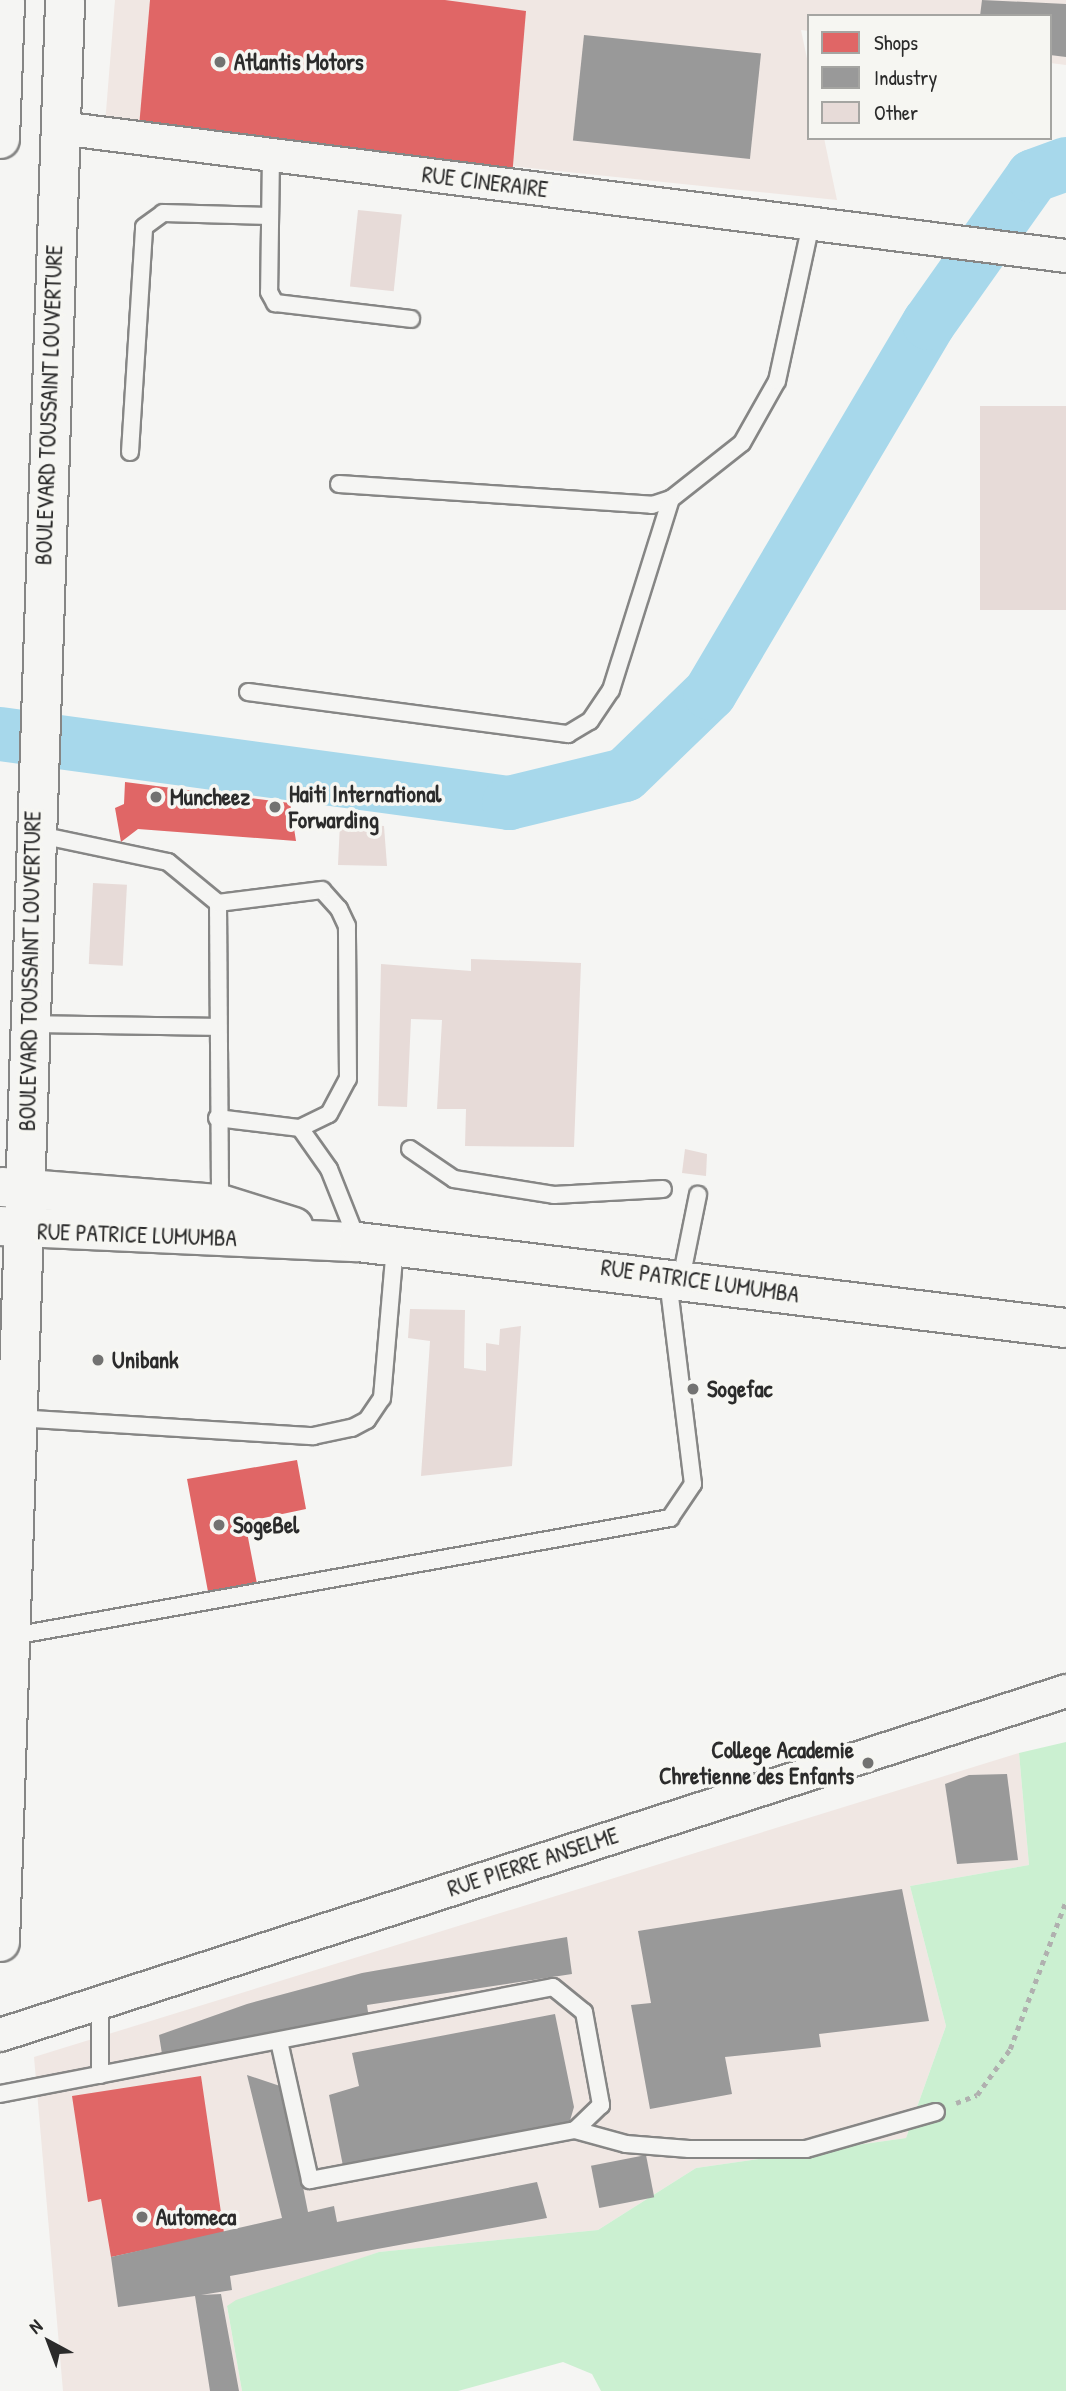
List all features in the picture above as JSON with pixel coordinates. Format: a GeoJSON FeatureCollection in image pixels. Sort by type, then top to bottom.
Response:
{"type":"FeatureCollection","features":[{"type":"Feature","properties":{"kind":"main road"},"geometry":{"type":"LineString","coordinates":[[0,139],[5,0]]}},
{"type":"Feature","properties":{"kind":"main road","name":"BOULEVARD TOUSSAINT LOUVERTURE"},"geometry":{"type":"LineString","coordinates":[[0,1942],[13,1636],[13,1190],[26,1024],[65,0]]}},
{"type":"Feature","properties":{"kind":"main road","name":"RUE PATRICE LUMUMBA"},"geometry":{"type":"LineString","coordinates":[[13,1190],[220,1204],[346,1241]]}},
{"type":"Feature","properties":{"kind":"main road","name":"RUE PATRICE LUMUMBA"},"geometry":{"type":"LineString","coordinates":[[13,1229],[346,1241],[674,1278],[1066,1328]]}},
{"type":"Feature","properties":{"kind":"street","name":"RUE CINERAIRE"},"geometry":{"type":"LineString","coordinates":[[60,128],[1056,254]]}},
{"type":"Feature","properties":{"kind":"street","name":"RUE PIERRE ANSELME"},"geometry":{"type":"LineString","coordinates":[[0,2035],[1066,1691]]}},
{"type":"Feature","properties":{"kind":"lane"},"geometry":{"type":"LineString","coordinates":[[271,155],[269,292],[275,303],[411,319]]}},
{"type":"Feature","properties":{"kind":"lane"},"geometry":{"type":"LineString","coordinates":[[130,452],[144,227],[163,213],[270,216]]}},
{"type":"Feature","properties":{"kind":"lane"},"geometry":{"type":"LineString","coordinates":[[339,484],[652,505],[671,499],[742,443],[777,381],[811,224]]}},
{"type":"Feature","properties":{"kind":"lane"},"geometry":{"type":"LineString","coordinates":[[248,692],[568,734],[590,721],[611,690],[671,499]]}},
{"type":"Feature","properties":{"kind":"lane"},"geometry":{"type":"LineString","coordinates":[[33,834],[168,862],[218,903],[322,890],[346,926],[348,1079],[329,1114],[300,1128],[218,1118]]}},
{"type":"Feature","properties":{"kind":"lane"},"geometry":{"type":"LineString","coordinates":[[218,903],[215,1027],[220,1204]]}},
{"type":"Feature","properties":{"kind":"lane"},"geometry":{"type":"LineString","coordinates":[[26,1024],[215,1027]]}},
{"type":"Feature","properties":{"kind":"lane"},"geometry":{"type":"LineString","coordinates":[[300,1128],[329,1169],[346,1241]]}},
{"type":"Feature","properties":{"kind":"lane"},"geometry":{"type":"LineString","coordinates":[[410,1149],[454,1180],[554,1195],[663,1189]]}},
{"type":"Feature","properties":{"kind":"lane"},"geometry":{"type":"LineString","coordinates":[[13,1636],[670,1518],[692,1484],[674,1278],[698,1195]]}},
{"type":"Feature","properties":{"kind":"lane"},"geometry":{"type":"LineString","coordinates":[[14,1418],[313,1436],[352,1428],[367,1420],[382,1398],[396,1246]]}},
{"type":"Feature","properties":{"kind":"lane"},"geometry":{"type":"LineString","coordinates":[[0,2094],[553,1987],[584,2012],[601,2105],[575,2130]]}},
{"type":"Feature","properties":{"kind":"lane"},"geometry":{"type":"LineString","coordinates":[[100,2003],[100,2075]]}},
{"type":"Feature","properties":{"kind":"lane"},"geometry":{"type":"LineString","coordinates":[[279,2040],[310,2180],[575,2130],[626,2144],[689,2149],[806,2149],[936,2112]]}},
{"type":"Feature","properties":{"kind":"path"},"geometry":{"type":"LineString","coordinates":[[936,2112],[976,2095],[1010,2049],[1066,1901]]}},
{"type":"Feature","properties":{"kind":"shaded area"},"geometry":{"type":"Polygon","coordinates":[[[115,0],[1066,0],[1066,65],[1052,63],[1052,14],[807,14],[807,31],[801,30],[807,58],[807,140],[824,140],[837,200],[105,124],[115,0]]]}},
{"type":"Feature","properties":{"kind":"shaded area"},"geometry":{"type":"Polygon","coordinates":[[[1019,1753],[1029,1865],[910,1886],[946,2026],[906,2138],[696,2168],[598,2230],[379,2252],[227,2307],[242,2391],[63,2391],[34,2057],[1019,1753]]]}},
{"type":"Feature","properties":{"kind":"green space"},"geometry":{"type":"Polygon","coordinates":[[[1066,1742],[1066,2391],[601,2391],[592,2374],[563,2362],[458,2391],[242,2391],[227,2306],[236,2300],[379,2252],[598,2230],[696,2168],[906,2138],[946,2026],[910,1886],[1029,1865],[1019,1753],[1066,1742]]]}},
{"type":"Feature","properties":{"kind":"building: Shops"},"geometry":{"type":"Polygon","coordinates":[[[150,0],[445,0],[526,11],[512,177],[139,127],[150,0]]]}},
{"type":"Feature","properties":{"kind":"building: Shops"},"geometry":{"type":"Polygon","coordinates":[[[125,782],[290,803],[296,841],[138,829],[121,842],[115,808],[124,804],[125,782]]]}},
{"type":"Feature","properties":{"kind":"building: Shops"},"geometry":{"type":"Polygon","coordinates":[[[297,1460],[306,1509],[245,1522],[258,1589],[209,1597],[187,1479],[297,1460]]]}},
{"type":"Feature","properties":{"kind":"building: Shops"},"geometry":{"type":"Polygon","coordinates":[[[201,2076],[224,2233],[111,2257],[101,2199],[88,2202],[72,2096],[201,2076]]]}},
{"type":"Feature","properties":{"kind":"building: Industry"},"geometry":{"type":"Polygon","coordinates":[[[982,0],[1066,4],[1066,57],[1052,55],[1052,14],[980,14],[982,0]]]}},
{"type":"Feature","properties":{"kind":"building: Industry"},"geometry":{"type":"Polygon","coordinates":[[[584,35],[761,54],[750,159],[573,140],[584,35]]]}},
{"type":"Feature","properties":{"kind":"building: Industry"},"geometry":{"type":"Polygon","coordinates":[[[1007,1774],[1018,1860],[957,1864],[945,1784],[969,1775],[1007,1774]]]}},
{"type":"Feature","properties":{"kind":"building: Industry"},"geometry":{"type":"Polygon","coordinates":[[[902,1889],[929,2021],[819,2034],[821,2047],[725,2057],[732,2094],[650,2109],[631,2005],[651,2003],[638,1931],[902,1889]]]}},
{"type":"Feature","properties":{"kind":"building: Industry"},"geometry":{"type":"Polygon","coordinates":[[[567,1937],[572,1974],[367,2005],[369,2019],[162,2054],[159,2035],[247,2004],[362,1973],[567,1937]]]}},
{"type":"Feature","properties":{"kind":"building: Industry"},"geometry":{"type":"Polygon","coordinates":[[[555,2014],[574,2107],[569,2124],[343,2166],[329,2095],[359,2086],[352,2053],[555,2014]]]}},
{"type":"Feature","properties":{"kind":"building: Industry"},"geometry":{"type":"Polygon","coordinates":[[[247,2075],[283,2087],[308,2212],[334,2206],[337,2222],[537,2182],[547,2218],[230,2276],[232,2290],[201,2295],[221,2294],[239,2391],[210,2391],[195,2296],[118,2307],[111,2257],[282,2218],[247,2075]]]}},
{"type":"Feature","properties":{"kind":"building: Industry"},"geometry":{"type":"Polygon","coordinates":[[[646,2155],[654,2197],[599,2208],[591,2166],[646,2155]]]}},
{"type":"Feature","properties":{"kind":"building: Other"},"geometry":{"type":"Polygon","coordinates":[[[358,210],[402,215],[394,291],[350,287],[358,210]]]}},
{"type":"Feature","properties":{"kind":"building: Other"},"geometry":{"type":"Polygon","coordinates":[[[980,406],[1066,406],[1066,610],[980,610],[980,406]]]}},
{"type":"Feature","properties":{"kind":"building: Other"},"geometry":{"type":"Polygon","coordinates":[[[340,823],[384,826],[387,866],[338,865],[340,823]]]}},
{"type":"Feature","properties":{"kind":"building: Other"},"geometry":{"type":"Polygon","coordinates":[[[93,883],[127,885],[123,966],[89,964],[93,883]]]}},
{"type":"Feature","properties":{"kind":"building: Other"},"geometry":{"type":"Polygon","coordinates":[[[471,959],[581,963],[574,1147],[465,1146],[466,1109],[437,1109],[442,1020],[411,1019],[407,1107],[378,1106],[381,964],[471,971],[471,959]]]}},
{"type":"Feature","properties":{"kind":"building: Other"},"geometry":{"type":"Polygon","coordinates":[[[685,1149],[707,1154],[706,1176],[682,1173],[685,1149]]]}},
{"type":"Feature","properties":{"kind":"building: Other"},"geometry":{"type":"Polygon","coordinates":[[[410,1309],[465,1310],[464,1368],[486,1371],[486,1343],[499,1345],[500,1329],[521,1326],[512,1466],[421,1476],[430,1341],[408,1338],[410,1309]]]}},
{"type":"Feature","properties":{"kind":"waterway"},"geometry":{"type":"LineString","coordinates":[[0,734],[509,803],[625,775],[710,693],[929,323],[1033,176],[1066,164]]}},
{"type":"Feature","properties":{"kind":"place","name":"Atlantis Motors"},"geometry":{"type":"Point","coordinates":[220,62]}},
{"type":"Feature","properties":{"kind":"place","name":"Muncheez"},"geometry":{"type":"Point","coordinates":[156,797]}},
{"type":"Feature","properties":{"kind":"place","name":"Haiti International Forwarding"},"geometry":{"type":"Point","coordinates":[275,807]}},
{"type":"Feature","properties":{"kind":"place","name":"Unibank"},"geometry":{"type":"Point","coordinates":[98,1360]}},
{"type":"Feature","properties":{"kind":"place","name":"Sogefac"},"geometry":{"type":"Point","coordinates":[693,1389]}},
{"type":"Feature","properties":{"kind":"place","name":"SogeBel"},"geometry":{"type":"Point","coordinates":[219,1525]}},
{"type":"Feature","properties":{"kind":"place","name":"College Academie Chretienne des Enfants"},"geometry":{"type":"Point","coordinates":[868,1763]}},
{"type":"Feature","properties":{"kind":"place","name":"Automeca"},"geometry":{"type":"Point","coordinates":[142,2217]}}]}
